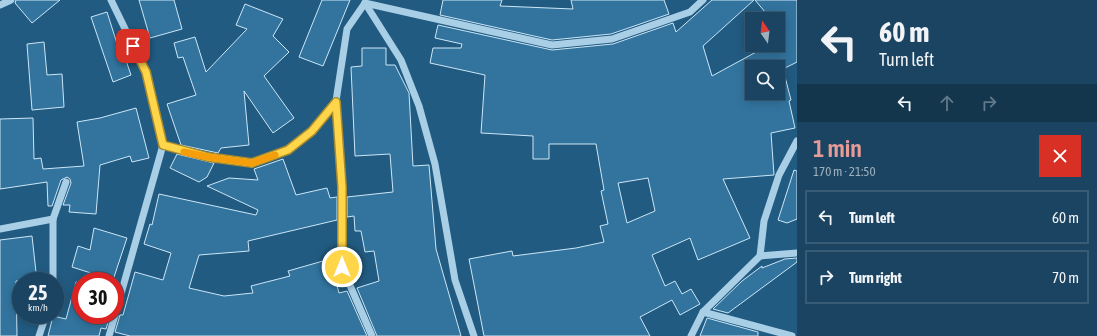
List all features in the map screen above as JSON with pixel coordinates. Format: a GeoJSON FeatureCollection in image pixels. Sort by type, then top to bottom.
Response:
{"type":"FeatureCollection","features":[{"type":"Feature","properties":{"kind":"street"},"geometry":{"type":"LineString","coordinates":[[0,5],[11,0]]}},
{"type":"Feature","properties":{"kind":"street"},"geometry":{"type":"LineString","coordinates":[[111,0],[146,72],[163,145],[124,283]]}},
{"type":"Feature","properties":{"kind":"street"},"geometry":{"type":"LineString","coordinates":[[365,3],[552,45],[612,39],[690,12],[703,0]]}},
{"type":"Feature","properties":{"kind":"street"},"geometry":{"type":"LineString","coordinates":[[365,3],[347,28],[336,102],[342,187],[342,267],[372,336]]}},
{"type":"Feature","properties":{"kind":"street"},"geometry":{"type":"LineString","coordinates":[[365,3],[401,60],[419,106],[435,164],[456,280],[474,336]]}},
{"type":"Feature","properties":{"kind":"street"},"geometry":{"type":"LineString","coordinates":[[163,145],[208,157],[252,163],[288,150],[312,131],[336,102]]}},
{"type":"Feature","properties":{"kind":"street"},"geometry":{"type":"LineString","coordinates":[[692,336],[703,312],[760,256],[764,221],[777,182],[797,141]]}},
{"type":"Feature","properties":{"kind":"street"},"geometry":{"type":"LineString","coordinates":[[53,272],[53,219],[66,182]]}},
{"type":"Feature","properties":{"kind":"street"},"geometry":{"type":"LineString","coordinates":[[0,230],[53,219]]}},
{"type":"Feature","properties":{"kind":"street"},"geometry":{"type":"LineString","coordinates":[[760,256],[797,253]]}},
{"type":"Feature","properties":{"kind":"street"},"geometry":{"type":"LineString","coordinates":[[703,312],[792,336]]}},
{"type":"Feature","properties":{"kind":"street"},"geometry":{"type":"LineString","coordinates":[[39,336],[43,324]]}},
{"type":"Feature","properties":{"kind":"street"},"geometry":{"type":"LineString","coordinates":[[109,336],[112,324]]}},
{"type":"Feature","properties":{"kind":"building"},"geometry":{"type":"Polygon","coordinates":[[[16,0],[60,0],[32,23],[15,3],[16,0]]]}},
{"type":"Feature","properties":{"kind":"building"},"geometry":{"type":"Polygon","coordinates":[[[139,0],[174,0],[182,29],[150,38],[139,0]]]}},
{"type":"Feature","properties":{"kind":"building"},"geometry":{"type":"Polygon","coordinates":[[[322,0],[350,0],[323,66],[299,57],[322,0]]]}},
{"type":"Feature","properties":{"kind":"building"},"geometry":{"type":"Polygon","coordinates":[[[443,0],[502,0],[500,6],[573,9],[571,0],[664,0],[669,14],[611,34],[552,40],[440,15],[443,0]]]}},
{"type":"Feature","properties":{"kind":"building"},"geometry":{"type":"Polygon","coordinates":[[[712,0],[754,0],[703,46],[712,76],[756,52],[785,52],[785,12],[765,12],[755,0],[797,0],[797,62],[785,68],[785,60],[745,60],[745,100],[785,100],[785,77],[791,100],[789,101],[795,128],[771,133],[774,175],[723,179],[750,238],[698,260],[690,238],[652,255],[665,286],[675,281],[682,294],[691,289],[700,304],[680,315],[672,300],[640,317],[650,336],[484,336],[469,259],[512,251],[513,256],[576,248],[604,242],[600,226],[608,224],[601,191],[604,190],[596,144],[549,144],[549,159],[533,159],[533,136],[481,133],[485,75],[430,63],[433,48],[461,48],[462,44],[435,38],[438,25],[552,50],[613,44],[673,23],[676,32],[712,0]],[[648,178],[618,183],[627,223],[655,211],[648,178]]]}},
{"type":"Feature","properties":{"kind":"building"},"geometry":{"type":"Polygon","coordinates":[[[245,4],[283,19],[273,36],[289,52],[264,76],[294,118],[273,133],[244,91],[249,145],[221,148],[218,153],[181,145],[167,104],[196,95],[183,57],[178,58],[174,43],[195,37],[206,72],[247,29],[236,25],[245,4]]]}},
{"type":"Feature","properties":{"kind":"building"},"geometry":{"type":"Polygon","coordinates":[[[107,12],[120,53],[123,52],[131,75],[113,82],[91,17],[107,12]]]}},
{"type":"Feature","properties":{"kind":"building"},"geometry":{"type":"Polygon","coordinates":[[[44,42],[47,75],[62,74],[64,107],[32,110],[27,44],[44,42]]]}},
{"type":"Feature","properties":{"kind":"building"},"geometry":{"type":"Polygon","coordinates":[[[362,48],[386,48],[386,65],[395,65],[409,93],[413,166],[429,165],[436,249],[461,336],[377,336],[357,288],[379,281],[374,251],[365,252],[361,231],[355,231],[354,216],[347,217],[347,197],[393,192],[390,154],[355,156],[351,67],[362,66],[362,48]]]}},
{"type":"Feature","properties":{"kind":"building"},"geometry":{"type":"Polygon","coordinates":[[[136,108],[149,158],[132,162],[130,156],[100,165],[96,214],[69,212],[70,205],[63,205],[71,183],[70,179],[67,177],[61,180],[52,206],[48,206],[47,182],[0,189],[0,119],[33,118],[34,159],[41,158],[43,169],[84,166],[77,122],[100,118],[136,108]]]}},
{"type":"Feature","properties":{"kind":"building"},"geometry":{"type":"Polygon","coordinates":[[[177,154],[214,163],[207,177],[199,182],[170,168],[177,154]]]}},
{"type":"Feature","properties":{"kind":"building"},"geometry":{"type":"Polygon","coordinates":[[[283,159],[296,195],[327,188],[330,198],[337,197],[337,220],[248,241],[249,251],[199,255],[189,288],[224,296],[253,293],[251,286],[290,276],[288,271],[330,259],[339,293],[347,291],[367,336],[130,336],[115,332],[117,324],[124,324],[124,311],[135,272],[163,280],[171,253],[144,244],[150,224],[152,225],[159,194],[256,215],[258,210],[207,186],[229,178],[258,180],[254,169],[283,159]]]}},
{"type":"Feature","properties":{"kind":"building"},"geometry":{"type":"Polygon","coordinates":[[[794,170],[797,171],[797,219],[787,223],[778,220],[794,170]]]}},
{"type":"Feature","properties":{"kind":"building"},"geometry":{"type":"Polygon","coordinates":[[[94,228],[127,238],[116,272],[88,272],[72,267],[78,246],[90,250],[94,228]]]}},
{"type":"Feature","properties":{"kind":"building"},"geometry":{"type":"Polygon","coordinates":[[[32,236],[36,272],[12,272],[12,324],[17,324],[17,336],[0,336],[0,240],[32,236]]]}},
{"type":"Feature","properties":{"kind":"building"},"geometry":{"type":"Polygon","coordinates":[[[797,258],[797,262],[728,313],[713,309],[742,281],[762,266],[762,268],[785,259],[797,258]]]}},
{"type":"Feature","properties":{"kind":"building"},"geometry":{"type":"Polygon","coordinates":[[[72,297],[72,324],[107,324],[106,329],[101,328],[99,336],[48,336],[51,324],[64,324],[64,319],[66,319],[72,297]]]}},
{"type":"Feature","properties":{"kind":"building"},"geometry":{"type":"Polygon","coordinates":[[[707,318],[758,332],[758,336],[700,336],[707,318]]]}},
{"type":"Feature","properties":{"kind":"slow traffic"},"geometry":{"type":"LineString","coordinates":[[184,152],[252,163],[275,155]]}},
{"type":"Feature","properties":{"kind":"route"},"geometry":{"type":"LineString","coordinates":[[133,46],[146,72],[163,145],[185,152],[208,157],[252,163],[288,150],[312,131],[336,102],[342,187],[342,267]]}}]}
